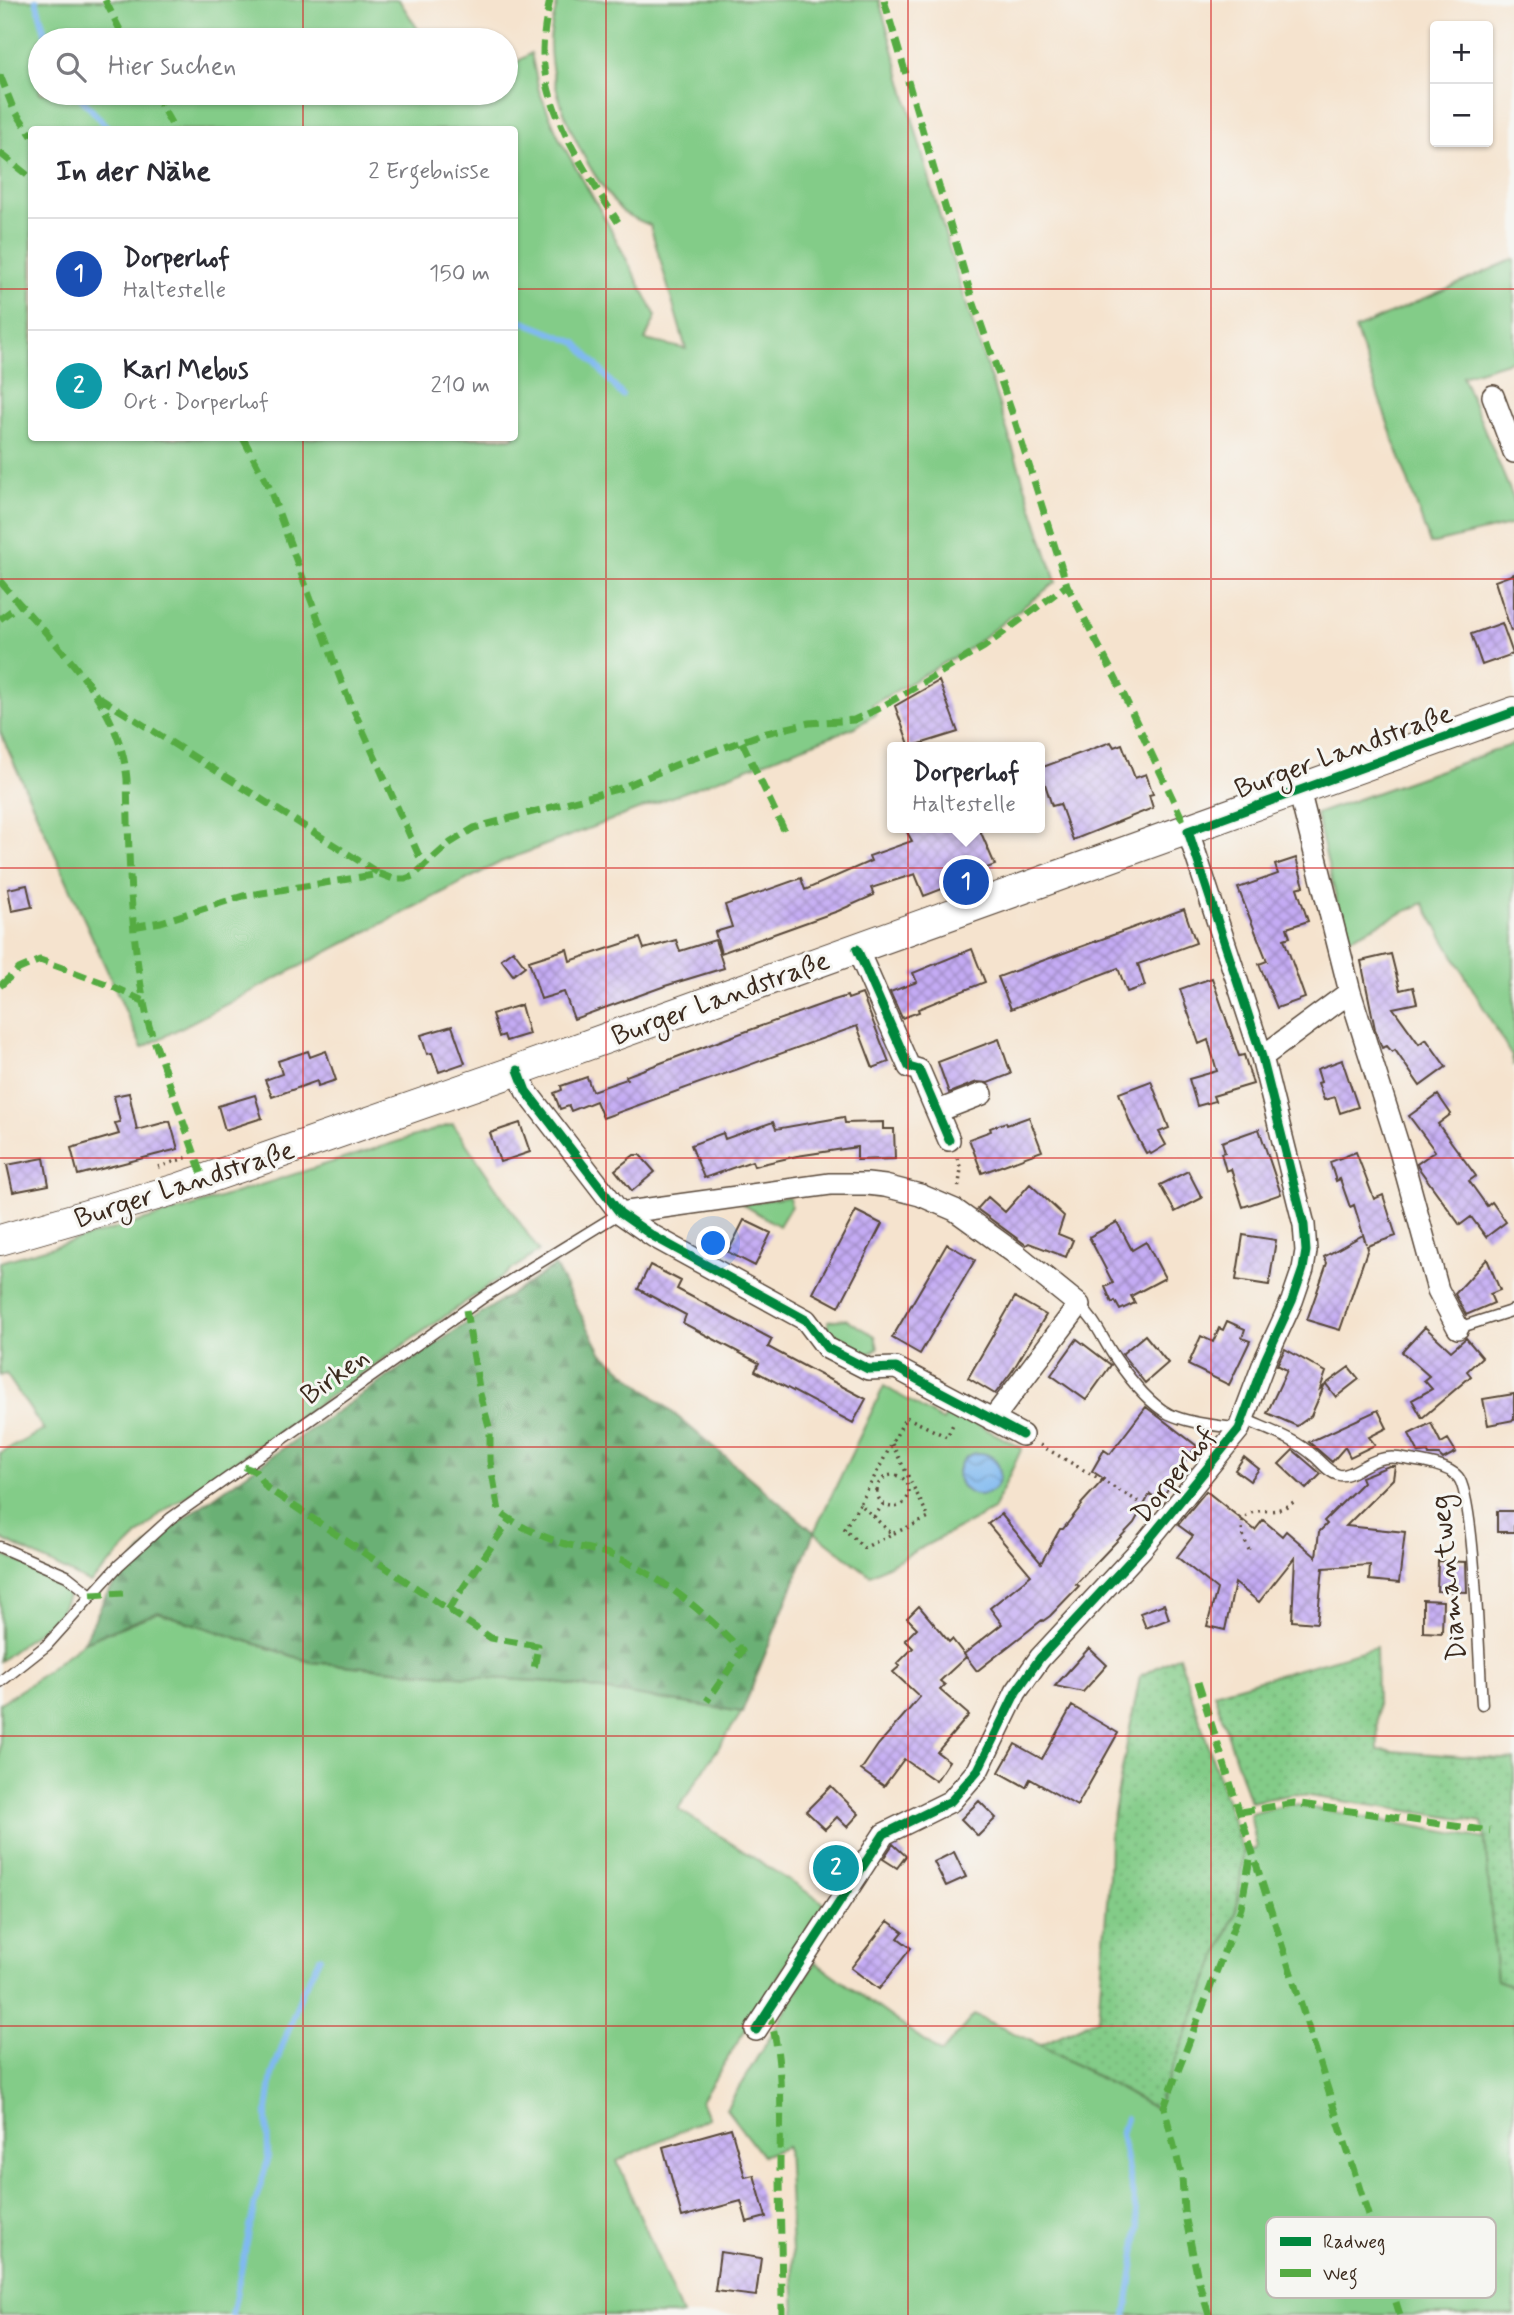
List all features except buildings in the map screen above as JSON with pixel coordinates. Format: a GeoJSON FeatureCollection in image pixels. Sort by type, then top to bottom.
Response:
{"type":"FeatureCollection","features":[{"type":"Feature","properties":{"kind":"main road","name":"Burger Landstraße"},"geometry":{"type":"LineString","coordinates":[[0,1240],[177,1189],[519,1070],[1514,712]]}},
{"type":"Feature","properties":{"kind":"street"},"geometry":{"type":"LineString","coordinates":[[1493,396],[1514,453]]}},
{"type":"Feature","properties":{"kind":"street"},"geometry":{"type":"LineString","coordinates":[[1299,790],[1350,992],[1400,1151],[1438,1290],[1458,1328]]}},
{"type":"Feature","properties":{"kind":"street","name":"Dorperhof"},"geometry":{"type":"LineString","coordinates":[[755,2030],[884,1834],[951,1801],[978,1770],[1028,1673],[1167,1519],[1241,1424],[1265,1360],[1292,1301],[1306,1251],[1304,1226],[1262,1057],[1188,831]]}},
{"type":"Feature","properties":{"kind":"street"},"geometry":{"type":"LineString","coordinates":[[857,949],[909,1067],[919,1070],[949,1140]]}},
{"type":"Feature","properties":{"kind":"street"},"geometry":{"type":"LineString","coordinates":[[1262,1057],[1350,992]]}},
{"type":"Feature","properties":{"kind":"street"},"geometry":{"type":"LineString","coordinates":[[519,1070],[526,1091],[620,1213],[653,1236],[806,1320],[827,1348],[868,1369],[896,1368],[1022,1435]]}},
{"type":"Feature","properties":{"kind":"street"},"geometry":{"type":"LineString","coordinates":[[938,1111],[982,1094]]}},
{"type":"Feature","properties":{"kind":"street"},"geometry":{"type":"LineString","coordinates":[[620,1213],[850,1183],[896,1188],[955,1210],[1016,1254],[1079,1305],[992,1420]]}},
{"type":"Feature","properties":{"kind":"lane","name":"Birken"},"geometry":{"type":"LineString","coordinates":[[0,1682],[47,1645],[118,1565],[147,1538],[197,1499],[487,1295],[620,1213]]}},
{"type":"Feature","properties":{"kind":"lane","name":"Dorperhof"},"geometry":{"type":"LineString","coordinates":[[1079,1305],[1093,1318],[1116,1359],[1144,1393],[1167,1413],[1179,1418],[1241,1424]]}},
{"type":"Feature","properties":{"kind":"lane"},"geometry":{"type":"LineString","coordinates":[[1458,1328],[1514,1310]]}},
{"type":"Feature","properties":{"kind":"lane","name":"Diamantweg"},"geometry":{"type":"LineString","coordinates":[[1241,1424],[1295,1441],[1334,1474],[1349,1474],[1373,1460],[1387,1457],[1445,1469],[1457,1476],[1464,1488],[1471,1538],[1482,1704]]}},
{"type":"Feature","properties":{"kind":"lane"},"geometry":{"type":"LineString","coordinates":[[0,1547],[67,1576],[91,1595]]}},
{"type":"Feature","properties":{"kind":"path"},"geometry":{"type":"LineString","coordinates":[[949,1140],[961,1169],[955,1210]]}},
{"type":"Feature","properties":{"kind":"path"},"geometry":{"type":"LineString","coordinates":[[892,1444],[929,1518],[864,1548],[844,1529],[906,1417],[947,1437],[963,1404]]}},
{"type":"Feature","properties":{"kind":"path"},"geometry":{"type":"LineString","coordinates":[[892,1475],[909,1482],[908,1496],[901,1505],[890,1506],[884,1503],[877,1492],[880,1483],[892,1475]]}},
{"type":"Feature","properties":{"kind":"path"},"geometry":{"type":"LineString","coordinates":[[873,1478],[880,1483]]}},
{"type":"Feature","properties":{"kind":"path"},"geometry":{"type":"LineString","coordinates":[[1249,1550],[1241,1532],[1242,1523],[1250,1514],[1279,1510],[1297,1500]]}},
{"type":"Feature","properties":{"kind":"path"},"geometry":{"type":"LineString","coordinates":[[874,1517],[884,1503]]}},
{"type":"Feature","properties":{"kind":"path"},"geometry":{"type":"LineString","coordinates":[[860,1504],[892,1534]]}},
{"type":"Feature","properties":{"kind":"green space"},"geometry":{"type":"Polygon","coordinates":[[[0,0],[399,0],[417,28],[28,28],[28,105],[518,105],[518,61],[531,53],[539,91],[560,140],[656,316],[645,340],[686,349],[650,225],[621,210],[608,194],[583,154],[563,109],[556,86],[550,43],[558,0],[879,0],[952,259],[1056,582],[968,649],[872,705],[876,714],[855,727],[501,862],[142,1048],[0,732],[0,0]]]}},
{"type":"Feature","properties":{"kind":"green space"},"geometry":{"type":"Polygon","coordinates":[[[1514,259],[1514,360],[1462,376],[1514,500],[1514,524],[1430,544],[1355,329],[1514,259]]]}},
{"type":"Feature","properties":{"kind":"green space"},"geometry":{"type":"Polygon","coordinates":[[[1514,744],[1514,1066],[1512,1057],[1423,903],[1346,940],[1316,814],[1514,744]]]}},
{"type":"Feature","properties":{"kind":"green space"},"geometry":{"type":"Polygon","coordinates":[[[453,1124],[539,1251],[161,1513],[90,1583],[0,1538],[0,1453],[44,1430],[6,1374],[0,1376],[0,1262],[194,1206],[453,1124]]]}},
{"type":"Feature","properties":{"kind":"green space"},"geometry":{"type":"Polygon","coordinates":[[[789,1197],[791,1206],[779,1226],[742,1204],[789,1197]]]}},
{"type":"Feature","properties":{"kind":"green space"},"geometry":{"type":"Polygon","coordinates":[[[555,1266],[601,1352],[814,1532],[742,1712],[551,1682],[311,1662],[158,1612],[84,1642],[106,1595],[146,1546],[260,1464],[555,1266]]]}},
{"type":"Feature","properties":{"kind":"green space"},"geometry":{"type":"Polygon","coordinates":[[[846,1319],[875,1336],[878,1348],[863,1357],[829,1341],[828,1321],[846,1319]]]}},
{"type":"Feature","properties":{"kind":"green space"},"geometry":{"type":"Polygon","coordinates":[[[884,1386],[943,1421],[950,1410],[1022,1448],[993,1510],[870,1575],[814,1532],[884,1386]]]}},
{"type":"Feature","properties":{"kind":"green space"},"geometry":{"type":"Polygon","coordinates":[[[0,1554],[52,1575],[68,1596],[59,1615],[0,1661],[0,1554]]]}},
{"type":"Feature","properties":{"kind":"green space"},"geometry":{"type":"Polygon","coordinates":[[[157,1612],[311,1662],[551,1682],[742,1712],[678,1809],[824,1903],[701,2101],[708,2118],[617,2161],[682,2315],[0,2315],[0,1703],[27,1686],[84,1642],[157,1612]]]}},
{"type":"Feature","properties":{"kind":"green space"},"geometry":{"type":"Polygon","coordinates":[[[1376,1647],[1378,1750],[1514,1760],[1514,1986],[1497,1980],[1482,1822],[1295,1794],[1250,1802],[1214,1693],[1376,1647]]]}},
{"type":"Feature","properties":{"kind":"green space"},"geometry":{"type":"Polygon","coordinates":[[[1179,1656],[1243,1852],[1237,1907],[1156,2109],[1040,2045],[1098,2018],[1110,1832],[1140,1676],[1179,1656]]]}},
{"type":"Feature","properties":{"kind":"green space"},"geometry":{"type":"Polygon","coordinates":[[[1291,1804],[1485,1839],[1497,1980],[1514,1986],[1514,2315],[795,2315],[787,2147],[762,2156],[726,2109],[815,1962],[941,2053],[974,2015],[1040,2045],[1156,2109],[1237,1907],[1243,1852],[1257,1848],[1250,1814],[1291,1804]]]}},
{"type":"Feature","properties":{"kind":"water"},"geometry":{"type":"Polygon","coordinates":[[[979,1453],[994,1459],[1000,1474],[994,1489],[979,1495],[964,1489],[958,1474],[964,1459],[979,1453]]]}},
{"type":"Feature","properties":{"kind":"waterway"},"geometry":{"type":"LineString","coordinates":[[36,0],[44,28]]}},
{"type":"Feature","properties":{"kind":"waterway"},"geometry":{"type":"LineString","coordinates":[[87,105],[106,126]]}},
{"type":"Feature","properties":{"kind":"waterway"},"geometry":{"type":"LineString","coordinates":[[518,320],[577,343],[622,395]]}},
{"type":"Feature","properties":{"kind":"waterway"},"geometry":{"type":"LineString","coordinates":[[232,2315],[255,2203],[268,2160],[267,2111],[272,2075],[302,1992],[320,1957]]}},
{"type":"Feature","properties":{"kind":"waterway"},"geometry":{"type":"LineString","coordinates":[[1126,2118],[1121,2134],[1139,2227],[1126,2315]]}},
{"type":"Feature","properties":{"kind":"marked path"},"geometry":{"type":"LineString","coordinates":[[105,0],[119,28]]}},
{"type":"Feature","properties":{"kind":"marked path"},"geometry":{"type":"LineString","coordinates":[[550,0],[543,54],[551,99],[570,143],[618,222]]}},
{"type":"Feature","properties":{"kind":"marked path"},"geometry":{"type":"LineString","coordinates":[[884,0],[972,298],[1014,418],[1067,585],[1119,685],[1188,831]]}},
{"type":"Feature","properties":{"kind":"marked path"},"geometry":{"type":"LineString","coordinates":[[0,75],[13,108],[28,130]]}},
{"type":"Feature","properties":{"kind":"marked path"},"geometry":{"type":"LineString","coordinates":[[161,105],[173,126]]}},
{"type":"Feature","properties":{"kind":"marked path"},"geometry":{"type":"LineString","coordinates":[[0,153],[28,176]]}},
{"type":"Feature","properties":{"kind":"marked path"},"geometry":{"type":"LineString","coordinates":[[245,441],[269,487],[343,686],[424,867]]}},
{"type":"Feature","properties":{"kind":"marked path"},"geometry":{"type":"LineString","coordinates":[[0,581],[79,672],[111,722],[121,749],[127,779],[134,934],[143,996],[149,1026],[204,1180]]}},
{"type":"Feature","properties":{"kind":"marked path"},"geometry":{"type":"LineString","coordinates":[[133,927],[161,922],[243,896],[380,874],[393,879],[405,879],[413,876],[450,843],[474,828],[621,788],[762,734],[809,723],[854,720],[878,709],[984,647],[1067,585]]}},
{"type":"Feature","properties":{"kind":"marked path"},"geometry":{"type":"LineString","coordinates":[[0,619],[19,605]]}},
{"type":"Feature","properties":{"kind":"marked path"},"geometry":{"type":"LineString","coordinates":[[99,697],[380,874]]}},
{"type":"Feature","properties":{"kind":"marked path"},"geometry":{"type":"LineString","coordinates":[[742,742],[784,830]]}},
{"type":"Feature","properties":{"kind":"marked path"},"geometry":{"type":"LineString","coordinates":[[0,986],[19,969],[40,960],[109,985],[143,1001]]}},
{"type":"Feature","properties":{"kind":"marked path"},"geometry":{"type":"LineString","coordinates":[[466,1310],[480,1394],[490,1430],[490,1461],[499,1511],[540,1535],[606,1553],[636,1567],[669,1587],[714,1624],[742,1651],[707,1701]]}},
{"type":"Feature","properties":{"kind":"marked path"},"geometry":{"type":"LineString","coordinates":[[244,1467],[255,1471],[267,1488],[491,1638],[538,1646],[534,1669]]}},
{"type":"Feature","properties":{"kind":"marked path"},"geometry":{"type":"LineString","coordinates":[[448,1610],[510,1519]]}},
{"type":"Feature","properties":{"kind":"marked path"},"geometry":{"type":"LineString","coordinates":[[91,1595],[123,1593]]}},
{"type":"Feature","properties":{"kind":"marked path"},"geometry":{"type":"LineString","coordinates":[[1198,1682],[1369,2217]]}},
{"type":"Feature","properties":{"kind":"marked path"},"geometry":{"type":"LineString","coordinates":[[1240,1812],[1294,1803],[1490,1831]]}},
{"type":"Feature","properties":{"kind":"marked path"},"geometry":{"type":"LineString","coordinates":[[1209,2315],[1198,2279],[1184,2210],[1182,2177],[1164,2107],[1241,1908],[1251,1853]]}},
{"type":"Feature","properties":{"kind":"marked path"},"geometry":{"type":"LineString","coordinates":[[768,2011],[777,2049],[780,2087],[782,2315]]}},
{"type":"Feature","properties":{"kind":"marked path"},"geometry":{"type":"LineString","coordinates":[[1395,2298],[1400,2315]]}},
{"type":"Feature","properties":{"kind":"cycle path"},"geometry":{"type":"LineString","coordinates":[[756,2030],[884,1834],[951,1801],[978,1770],[1016,1692],[1040,1658],[1142,1548],[1239,1429],[1265,1360],[1292,1301],[1306,1251],[1304,1225],[1262,1057],[1188,831],[1514,712]]}},
{"type":"Feature","properties":{"kind":"cycle path"},"geometry":{"type":"LineString","coordinates":[[857,949],[909,1067],[919,1070],[949,1140]]}},
{"type":"Feature","properties":{"kind":"cycle path"},"geometry":{"type":"LineString","coordinates":[[518,1070],[526,1091],[620,1213],[653,1236],[806,1320],[827,1348],[868,1369],[896,1368],[1022,1435]]}},
{"type":"Feature","properties":{"kind":"place","name":"Dorperhof"},"geometry":{"type":"Point","coordinates":[966,882]}},
{"type":"Feature","properties":{"kind":"place","name":"Karl Mebus"},"geometry":{"type":"Point","coordinates":[836,1868]}}]}
